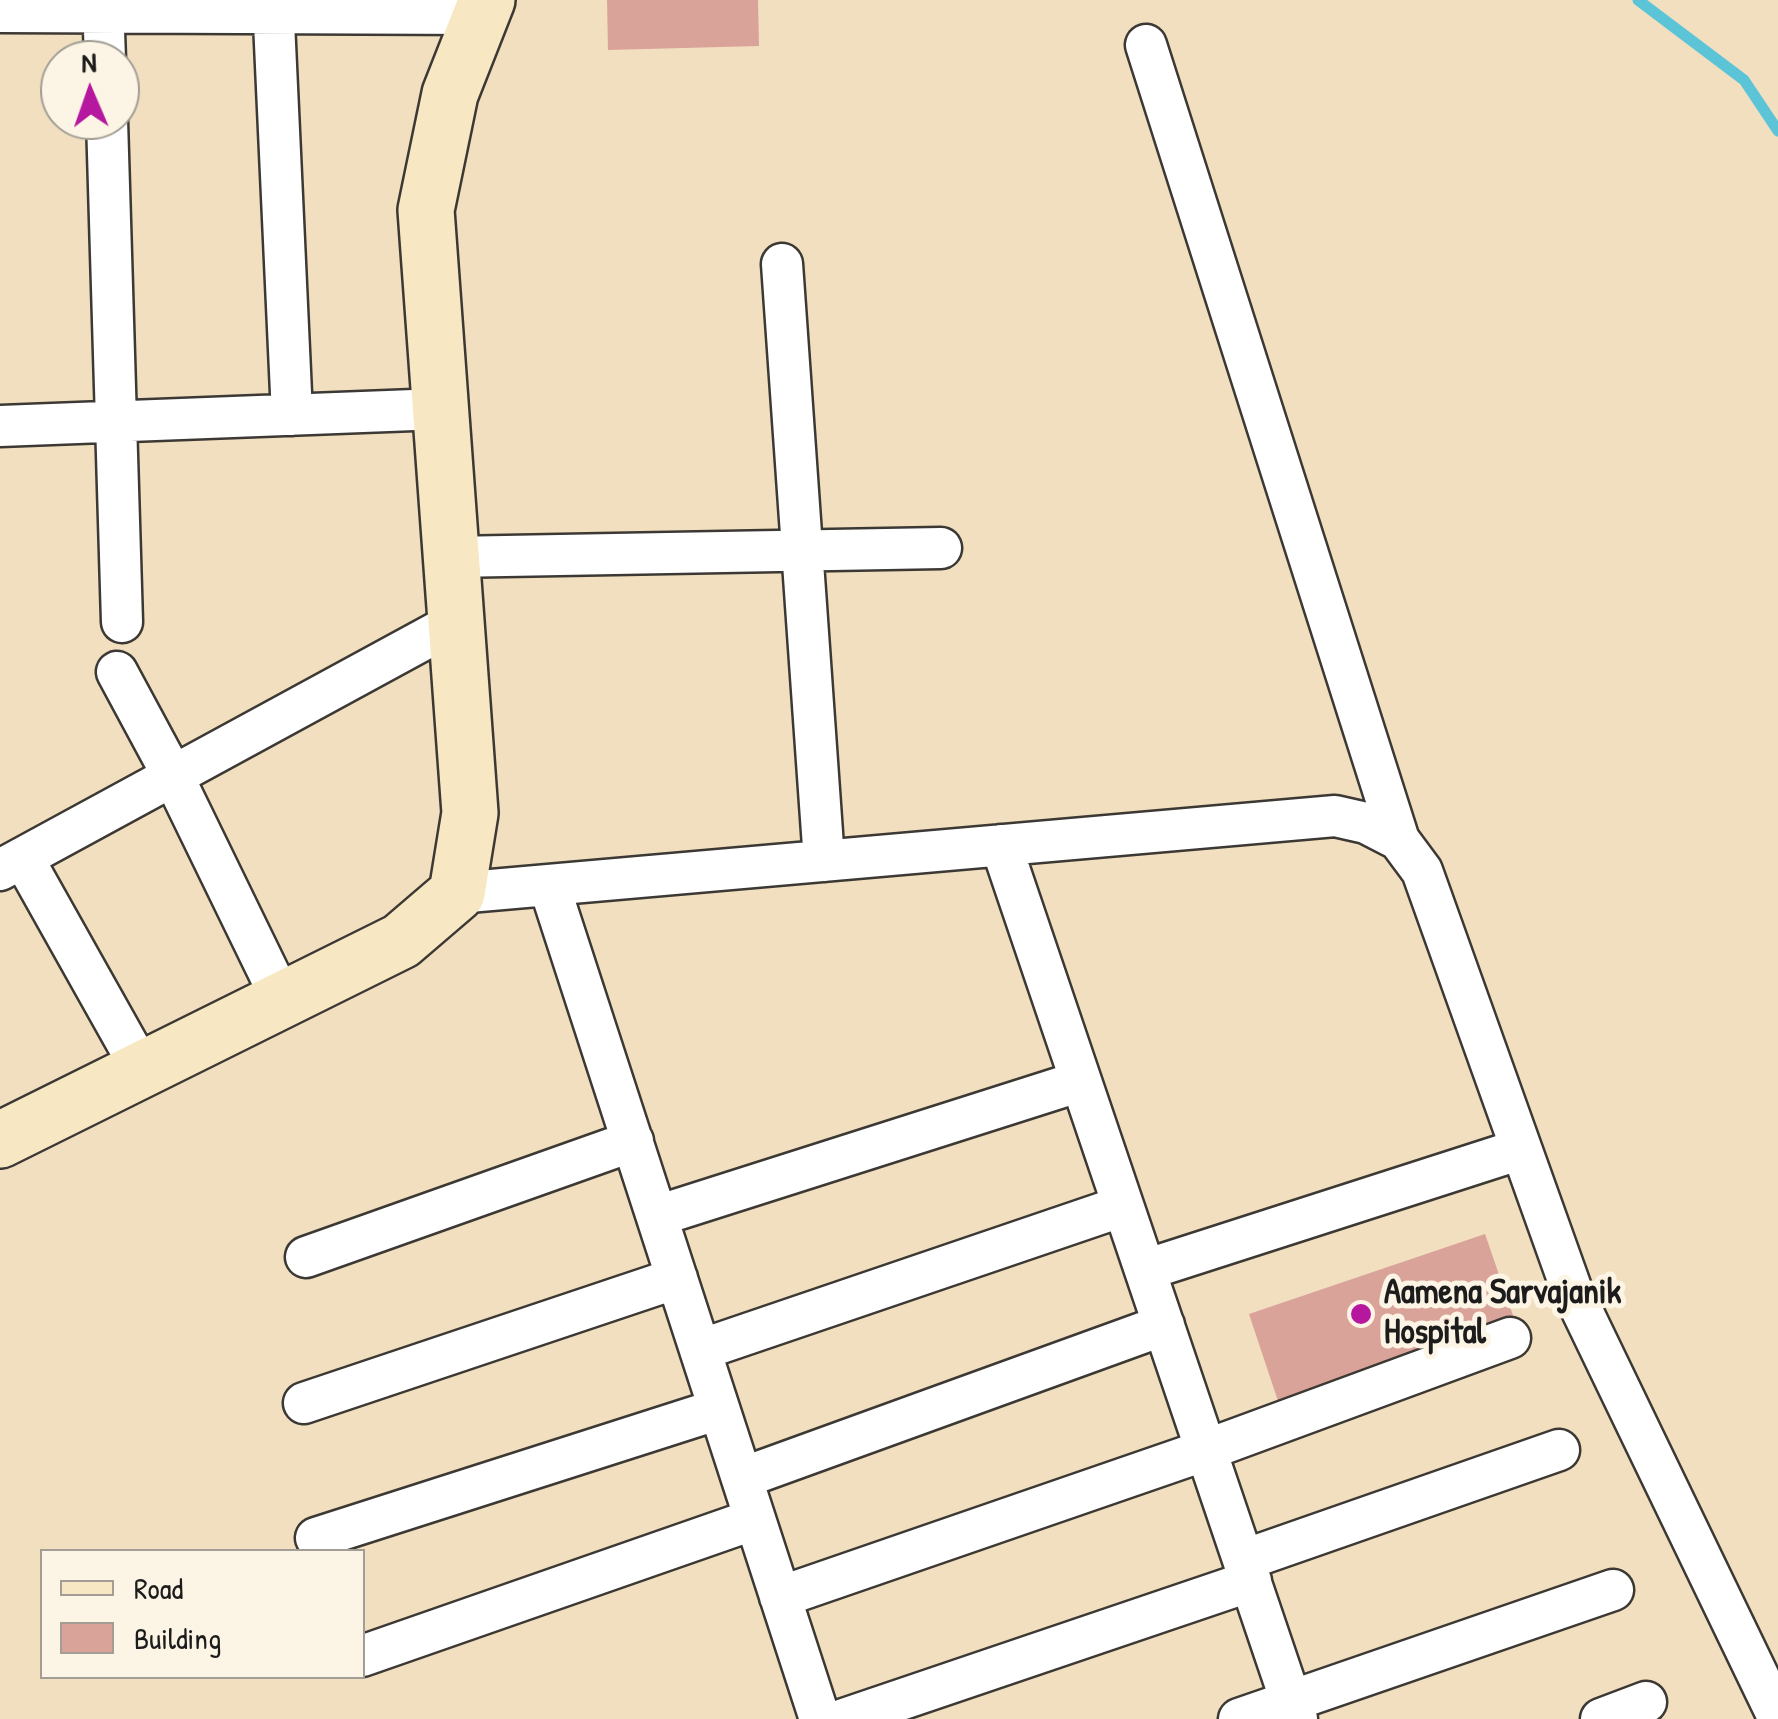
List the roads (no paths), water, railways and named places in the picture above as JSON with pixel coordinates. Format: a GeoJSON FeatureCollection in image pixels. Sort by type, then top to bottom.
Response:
{"type":"FeatureCollection","features":[{"type":"Feature","properties":{"kind":"street"},"geometry":{"type":"LineString","coordinates":[[104,6],[105,40]]}},
{"type":"Feature","properties":{"kind":"street"},"geometry":{"type":"LineString","coordinates":[[0,12],[104,6],[485,7],[450,94],[426,210],[470,813],[457,893]]}},
{"type":"Feature","properties":{"kind":"street"},"geometry":{"type":"LineString","coordinates":[[274,6],[292,415]]}},
{"type":"Feature","properties":{"kind":"street"},"geometry":{"type":"LineString","coordinates":[[1146,45],[1398,840],[1422,871],[1571,1288],[1778,1718]]}},
{"type":"Feature","properties":{"kind":"street"},"geometry":{"type":"LineString","coordinates":[[108,140],[122,622]]}},
{"type":"Feature","properties":{"kind":"street"},"geometry":{"type":"LineString","coordinates":[[782,264],[824,861]]}},
{"type":"Feature","properties":{"kind":"street"},"geometry":{"type":"LineString","coordinates":[[0,426],[440,410]]}},
{"type":"Feature","properties":{"kind":"street"},"geometry":{"type":"LineString","coordinates":[[452,557],[941,548]]}},
{"type":"Feature","properties":{"kind":"street"},"geometry":{"type":"LineString","coordinates":[[142,1070],[11,864],[456,622]]}},
{"type":"Feature","properties":{"kind":"street"},"geometry":{"type":"LineString","coordinates":[[117,672],[173,776],[282,1000]]}},
{"type":"Feature","properties":{"kind":"street"},"geometry":{"type":"LineString","coordinates":[[1,1138],[400,941],[457,893],[1335,816],[1366,823],[1398,840]]}},
{"type":"Feature","properties":{"kind":"street"},"geometry":{"type":"LineString","coordinates":[[1001,845],[1294,1709]]}},
{"type":"Feature","properties":{"kind":"street"},"geometry":{"type":"LineString","coordinates":[[550,885],[820,1719]]}},
{"type":"Feature","properties":{"kind":"street"},"geometry":{"type":"LineString","coordinates":[[657,1216],[1081,1081]]}},
{"type":"Feature","properties":{"kind":"street"},"geometry":{"type":"LineString","coordinates":[[306,1257],[632,1141]]}},
{"type":"Feature","properties":{"kind":"street"},"geometry":{"type":"LineString","coordinates":[[1145,1270],[1521,1149]]}},
{"type":"Feature","properties":{"kind":"street"},"geometry":{"type":"LineString","coordinates":[[700,1350],[1124,1206]]}},
{"type":"Feature","properties":{"kind":"street"},"geometry":{"type":"LineString","coordinates":[[304,1403],[677,1278]]}},
{"type":"Feature","properties":{"kind":"street"},"geometry":{"type":"LineString","coordinates":[[742,1478],[1164,1325]]}},
{"type":"Feature","properties":{"kind":"street"},"geometry":{"type":"LineString","coordinates":[[780,1596],[1206,1450],[1510,1338]]}},
{"type":"Feature","properties":{"kind":"street"},"geometry":{"type":"LineString","coordinates":[[316,1538],[719,1408]]}},
{"type":"Feature","properties":{"kind":"street"},"geometry":{"type":"LineString","coordinates":[[844,1719],[1247,1571],[1559,1450]]}},
{"type":"Feature","properties":{"kind":"street"},"geometry":{"type":"LineString","coordinates":[[365,1655],[755,1519]]}},
{"type":"Feature","properties":{"kind":"street"},"geometry":{"type":"LineString","coordinates":[[1240,1719],[1294,1709],[1613,1590]]}},
{"type":"Feature","properties":{"kind":"street"},"geometry":{"type":"LineString","coordinates":[[1600,1719],[1646,1702]]}},
{"type":"Feature","properties":{"kind":"waterway"},"geometry":{"type":"LineString","coordinates":[[1638,0],[1744,80],[1778,131]]}},
{"type":"Feature","properties":{"kind":"place","name":"Aamena Sarvajanik Hospital"},"geometry":{"type":"Point","coordinates":[1361,1314]}}]}
